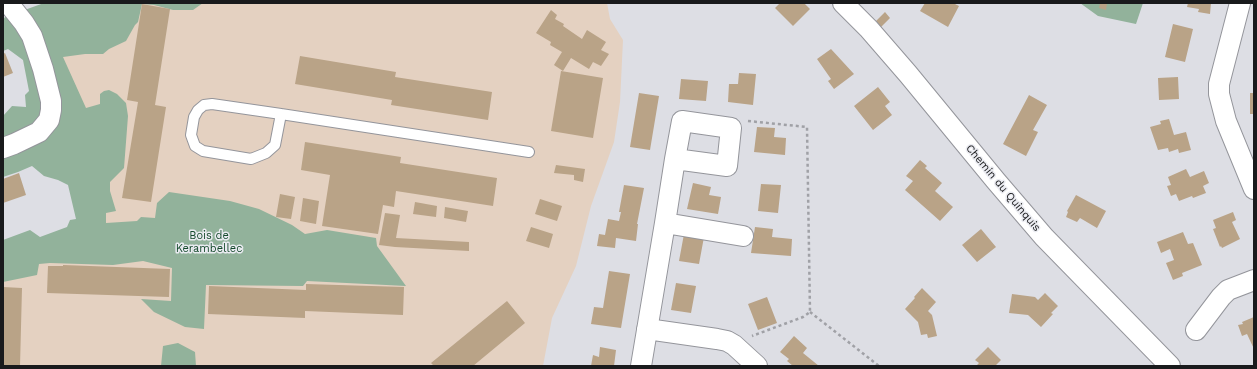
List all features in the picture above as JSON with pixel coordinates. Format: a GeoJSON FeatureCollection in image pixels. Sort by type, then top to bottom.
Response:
{"type":"FeatureCollection","features":[{"type":"Feature","properties":{"kind":"street"},"geometry":{"type":"LineString","coordinates":[[3,148],[39,132],[49,120],[51,110],[51,101],[43,69],[32,36],[8,3]]}},
{"type":"Feature","properties":{"kind":"street","name":"Chemin du Quinquis"},"geometry":{"type":"LineString","coordinates":[[843,3],[869,29],[908,74],[1044,237],[1170,366]]}},
{"type":"Feature","properties":{"kind":"street"},"geometry":{"type":"LineString","coordinates":[[1240,3],[1219,84],[1219,94],[1226,121],[1254,189]]}},
{"type":"Feature","properties":{"kind":"street"},"geometry":{"type":"LineString","coordinates":[[641,366],[675,159],[682,121],[731,128],[727,166],[675,159]]}},
{"type":"Feature","properties":{"kind":"street"},"geometry":{"type":"LineString","coordinates":[[665,223],[743,236]]}},
{"type":"Feature","properties":{"kind":"street"},"geometry":{"type":"LineString","coordinates":[[1196,330],[1221,296],[1228,290],[1254,280]]}},
{"type":"Feature","properties":{"kind":"street"},"geometry":{"type":"LineString","coordinates":[[647,330],[727,341],[757,366]]}},
{"type":"Feature","properties":{"kind":"lane"},"geometry":{"type":"LineString","coordinates":[[281,114],[275,145],[266,153],[251,159],[203,151],[194,146],[191,135],[194,117],[198,110],[204,105],[212,104],[281,114],[529,152]]}},
{"type":"Feature","properties":{"kind":"path"},"geometry":{"type":"LineString","coordinates":[[731,128],[744,121],[807,127],[810,312]]}},
{"type":"Feature","properties":{"kind":"path"},"geometry":{"type":"LineString","coordinates":[[734,346],[740,340],[803,317],[810,312]]}},
{"type":"Feature","properties":{"kind":"path"},"geometry":{"type":"LineString","coordinates":[[810,312],[879,366]]}},
{"type":"Feature","properties":{"kind":"shaded area"},"geometry":{"type":"Polygon","coordinates":[[[61,3],[607,3],[610,19],[623,40],[620,102],[614,142],[591,206],[576,266],[552,318],[543,366],[3,366],[3,262],[95,236],[62,110],[61,3]]]}},
{"type":"Feature","properties":{"kind":"green space","name":"Bois de Kerambellec"},"geometry":{"type":"Polygon","coordinates":[[[44,3],[203,3],[193,10],[173,10],[154,5],[142,4],[138,22],[126,41],[109,49],[103,54],[85,54],[63,57],[86,108],[100,104],[100,94],[109,90],[117,94],[126,103],[128,116],[124,168],[110,182],[110,191],[116,211],[106,213],[106,223],[137,221],[141,217],[155,218],[157,203],[169,192],[230,201],[259,209],[292,225],[305,234],[327,230],[376,238],[377,246],[406,286],[307,281],[303,286],[206,285],[204,329],[185,327],[154,312],[141,299],[171,301],[172,268],[143,261],[113,265],[39,264],[37,275],[3,282],[3,240],[30,230],[40,237],[67,227],[70,220],[76,219],[68,185],[44,176],[32,166],[3,177],[3,116],[12,106],[26,107],[25,95],[29,91],[23,60],[8,49],[3,51],[3,20],[5,17],[44,3]]]}},
{"type":"Feature","properties":{"kind":"green space"},"geometry":{"type":"Polygon","coordinates":[[[1080,3],[1143,3],[1136,24],[1098,16],[1080,3]]]}},
{"type":"Feature","properties":{"kind":"green space"},"geometry":{"type":"Polygon","coordinates":[[[178,343],[195,352],[196,366],[161,366],[163,346],[178,343]]]}},
{"type":"Feature","properties":{"kind":"building"},"geometry":{"type":"Polygon","coordinates":[[[780,3],[804,3],[810,9],[793,26],[775,8],[780,3]]]}},
{"type":"Feature","properties":{"kind":"building"},"geometry":{"type":"Polygon","coordinates":[[[925,3],[953,3],[959,6],[948,27],[920,11],[925,3]]]}},
{"type":"Feature","properties":{"kind":"building"},"geometry":{"type":"Polygon","coordinates":[[[1100,3],[1107,4],[1106,10],[1099,8],[1100,3]]]}},
{"type":"Feature","properties":{"kind":"building"},"geometry":{"type":"Polygon","coordinates":[[[1188,3],[1211,3],[1210,14],[1198,12],[1199,9],[1187,7],[1188,3]]]}},
{"type":"Feature","properties":{"kind":"building"},"geometry":{"type":"Polygon","coordinates":[[[142,4],[170,9],[155,105],[166,107],[151,202],[122,198],[138,102],[127,100],[142,4]]]}},
{"type":"Feature","properties":{"kind":"building"},"geometry":{"type":"Polygon","coordinates":[[[551,10],[557,15],[555,19],[564,24],[563,26],[582,39],[587,30],[606,42],[601,50],[609,54],[601,66],[593,62],[589,69],[571,58],[563,71],[554,65],[562,52],[550,45],[551,42],[536,33],[551,10]]]}},
{"type":"Feature","properties":{"kind":"building"},"geometry":{"type":"Polygon","coordinates":[[[885,12],[890,18],[881,27],[876,21],[885,12]]]}},
{"type":"Feature","properties":{"kind":"building"},"geometry":{"type":"Polygon","coordinates":[[[1173,24],[1193,29],[1185,62],[1165,57],[1173,24]]]}},
{"type":"Feature","properties":{"kind":"building"},"geometry":{"type":"Polygon","coordinates":[[[831,49],[854,74],[834,89],[828,81],[831,79],[817,59],[831,49]]]}},
{"type":"Feature","properties":{"kind":"building"},"geometry":{"type":"Polygon","coordinates":[[[5,53],[13,73],[3,77],[3,54],[5,53]]]}},
{"type":"Feature","properties":{"kind":"building"},"geometry":{"type":"Polygon","coordinates":[[[300,56],[396,72],[395,77],[492,92],[488,120],[391,105],[392,100],[295,84],[300,56]]]}},
{"type":"Feature","properties":{"kind":"building"},"geometry":{"type":"Polygon","coordinates":[[[561,71],[603,78],[593,138],[551,131],[561,71]]]}},
{"type":"Feature","properties":{"kind":"building"},"geometry":{"type":"Polygon","coordinates":[[[739,73],[756,74],[753,105],[728,102],[729,84],[738,84],[739,73]]]}},
{"type":"Feature","properties":{"kind":"building"},"geometry":{"type":"Polygon","coordinates":[[[1178,77],[1179,99],[1159,100],[1158,78],[1178,77]]]}},
{"type":"Feature","properties":{"kind":"building"},"geometry":{"type":"Polygon","coordinates":[[[681,79],[708,81],[706,101],[679,99],[681,79]]]}},
{"type":"Feature","properties":{"kind":"building"},"geometry":{"type":"Polygon","coordinates":[[[878,87],[890,102],[885,106],[892,115],[873,130],[854,106],[878,87]]]}},
{"type":"Feature","properties":{"kind":"building"},"geometry":{"type":"Polygon","coordinates":[[[639,93],[659,96],[650,150],[630,147],[639,93]]]}},
{"type":"Feature","properties":{"kind":"building"},"geometry":{"type":"Polygon","coordinates":[[[1250,93],[1254,93],[1254,114],[1250,114],[1250,93]]]}},
{"type":"Feature","properties":{"kind":"building"},"geometry":{"type":"Polygon","coordinates":[[[1029,95],[1047,105],[1033,130],[1038,132],[1026,156],[1003,144],[1029,95]]]}},
{"type":"Feature","properties":{"kind":"building"},"geometry":{"type":"Polygon","coordinates":[[[1169,119],[1174,135],[1186,132],[1191,150],[1179,153],[1178,149],[1169,152],[1168,148],[1158,150],[1150,127],[1161,124],[1160,121],[1169,119]]]}},
{"type":"Feature","properties":{"kind":"building"},"geometry":{"type":"Polygon","coordinates":[[[757,127],[775,128],[774,137],[786,138],[785,155],[754,152],[757,127]]]}},
{"type":"Feature","properties":{"kind":"building"},"geometry":{"type":"Polygon","coordinates":[[[305,142],[401,157],[400,163],[497,178],[493,206],[396,191],[394,207],[383,205],[378,234],[322,226],[330,175],[301,170],[305,142]]]}},
{"type":"Feature","properties":{"kind":"building"},"geometry":{"type":"Polygon","coordinates":[[[920,160],[927,166],[925,168],[942,183],[935,191],[953,207],[940,221],[905,190],[913,181],[906,176],[920,160]]]}},
{"type":"Feature","properties":{"kind":"building"},"geometry":{"type":"Polygon","coordinates":[[[556,165],[585,169],[583,182],[574,180],[574,175],[554,173],[556,165]]]}},
{"type":"Feature","properties":{"kind":"building"},"geometry":{"type":"Polygon","coordinates":[[[1186,169],[1190,177],[1204,171],[1209,183],[1203,186],[1206,193],[1179,201],[1176,194],[1171,196],[1167,186],[1171,185],[1168,177],[1186,169]]]}},
{"type":"Feature","properties":{"kind":"building"},"geometry":{"type":"Polygon","coordinates":[[[19,173],[26,195],[3,203],[3,179],[19,173]]]}},
{"type":"Feature","properties":{"kind":"building"},"geometry":{"type":"Polygon","coordinates":[[[693,183],[711,187],[709,195],[721,197],[718,214],[687,209],[693,183]]]}},
{"type":"Feature","properties":{"kind":"building"},"geometry":{"type":"Polygon","coordinates":[[[761,184],[781,185],[778,213],[758,211],[761,184]]]}},
{"type":"Feature","properties":{"kind":"building"},"geometry":{"type":"Polygon","coordinates":[[[624,185],[644,188],[637,224],[636,241],[616,238],[615,248],[597,246],[599,234],[605,235],[608,219],[619,221],[621,212],[619,212],[624,185]]]}},
{"type":"Feature","properties":{"kind":"building"},"geometry":{"type":"Polygon","coordinates":[[[280,194],[295,197],[291,219],[276,217],[280,194]]]}},
{"type":"Feature","properties":{"kind":"building"},"geometry":{"type":"Polygon","coordinates":[[[1076,195],[1106,211],[1097,228],[1080,218],[1077,222],[1066,217],[1067,211],[1076,195]]]}},
{"type":"Feature","properties":{"kind":"building"},"geometry":{"type":"Polygon","coordinates":[[[303,198],[319,201],[316,224],[300,221],[303,198]]]}},
{"type":"Feature","properties":{"kind":"building"},"geometry":{"type":"Polygon","coordinates":[[[540,199],[562,206],[557,221],[535,214],[540,199]]]}},
{"type":"Feature","properties":{"kind":"building"},"geometry":{"type":"Polygon","coordinates":[[[415,202],[437,206],[436,217],[413,214],[415,202]]]}},
{"type":"Feature","properties":{"kind":"building"},"geometry":{"type":"Polygon","coordinates":[[[445,207],[468,211],[466,222],[444,218],[445,207]]]}},
{"type":"Feature","properties":{"kind":"building"},"geometry":{"type":"Polygon","coordinates":[[[1233,212],[1236,220],[1232,222],[1240,239],[1222,248],[1221,246],[1220,247],[1213,229],[1216,228],[1213,220],[1233,212]]]}},
{"type":"Feature","properties":{"kind":"building"},"geometry":{"type":"Polygon","coordinates":[[[385,213],[400,215],[396,238],[469,242],[469,251],[379,245],[385,213]]]}},
{"type":"Feature","properties":{"kind":"building"},"geometry":{"type":"Polygon","coordinates":[[[531,227],[553,234],[549,248],[526,241],[531,227]]]}},
{"type":"Feature","properties":{"kind":"building"},"geometry":{"type":"Polygon","coordinates":[[[755,227],[773,229],[772,237],[792,239],[791,256],[751,253],[755,227]]]}},
{"type":"Feature","properties":{"kind":"building"},"geometry":{"type":"Polygon","coordinates":[[[981,229],[996,247],[977,262],[962,245],[981,229]]]}},
{"type":"Feature","properties":{"kind":"building"},"geometry":{"type":"Polygon","coordinates":[[[1183,232],[1188,244],[1193,243],[1202,265],[1182,273],[1183,276],[1173,280],[1166,263],[1174,260],[1170,249],[1161,253],[1157,242],[1183,232]]]}},
{"type":"Feature","properties":{"kind":"building"},"geometry":{"type":"Polygon","coordinates":[[[684,234],[704,237],[699,264],[679,261],[684,234]]]}},
{"type":"Feature","properties":{"kind":"building"},"geometry":{"type":"Polygon","coordinates":[[[63,265],[170,269],[169,297],[47,293],[48,266],[63,265]]]}},
{"type":"Feature","properties":{"kind":"building"},"geometry":{"type":"Polygon","coordinates":[[[609,271],[630,274],[621,328],[591,324],[594,307],[603,308],[609,271]]]}},
{"type":"Feature","properties":{"kind":"building"},"geometry":{"type":"Polygon","coordinates":[[[676,283],[696,286],[691,313],[671,310],[676,283]]]}},
{"type":"Feature","properties":{"kind":"building"},"geometry":{"type":"Polygon","coordinates":[[[306,284],[404,287],[403,315],[305,311],[305,318],[208,314],[209,286],[306,290],[306,284]]]}},
{"type":"Feature","properties":{"kind":"building"},"geometry":{"type":"Polygon","coordinates":[[[3,287],[22,288],[20,366],[3,366],[3,287]]]}},
{"type":"Feature","properties":{"kind":"building"},"geometry":{"type":"Polygon","coordinates":[[[922,288],[936,302],[928,311],[932,315],[937,336],[928,338],[927,334],[921,335],[918,322],[905,309],[922,288]]]}},
{"type":"Feature","properties":{"kind":"building"},"geometry":{"type":"Polygon","coordinates":[[[1045,293],[1058,306],[1041,327],[1028,315],[1009,313],[1012,294],[1035,297],[1038,300],[1045,293]]]}},
{"type":"Feature","properties":{"kind":"building"},"geometry":{"type":"Polygon","coordinates":[[[767,297],[777,323],[758,330],[748,304],[767,297]]]}},
{"type":"Feature","properties":{"kind":"building"},"geometry":{"type":"Polygon","coordinates":[[[507,301],[525,323],[473,366],[434,366],[431,363],[507,301]]]}},
{"type":"Feature","properties":{"kind":"building"},"geometry":{"type":"Polygon","coordinates":[[[1254,317],[1254,349],[1247,334],[1242,336],[1238,325],[1243,324],[1242,322],[1254,317]]]}},
{"type":"Feature","properties":{"kind":"building"},"geometry":{"type":"Polygon","coordinates":[[[794,336],[807,348],[803,353],[819,366],[793,366],[787,361],[789,359],[780,352],[794,336]]]}},
{"type":"Feature","properties":{"kind":"building"},"geometry":{"type":"Polygon","coordinates":[[[600,347],[616,350],[614,366],[591,366],[593,355],[599,357],[600,347]]]}},
{"type":"Feature","properties":{"kind":"building"},"geometry":{"type":"Polygon","coordinates":[[[988,347],[1001,360],[995,366],[976,366],[979,363],[975,360],[988,347]]]}}]}
